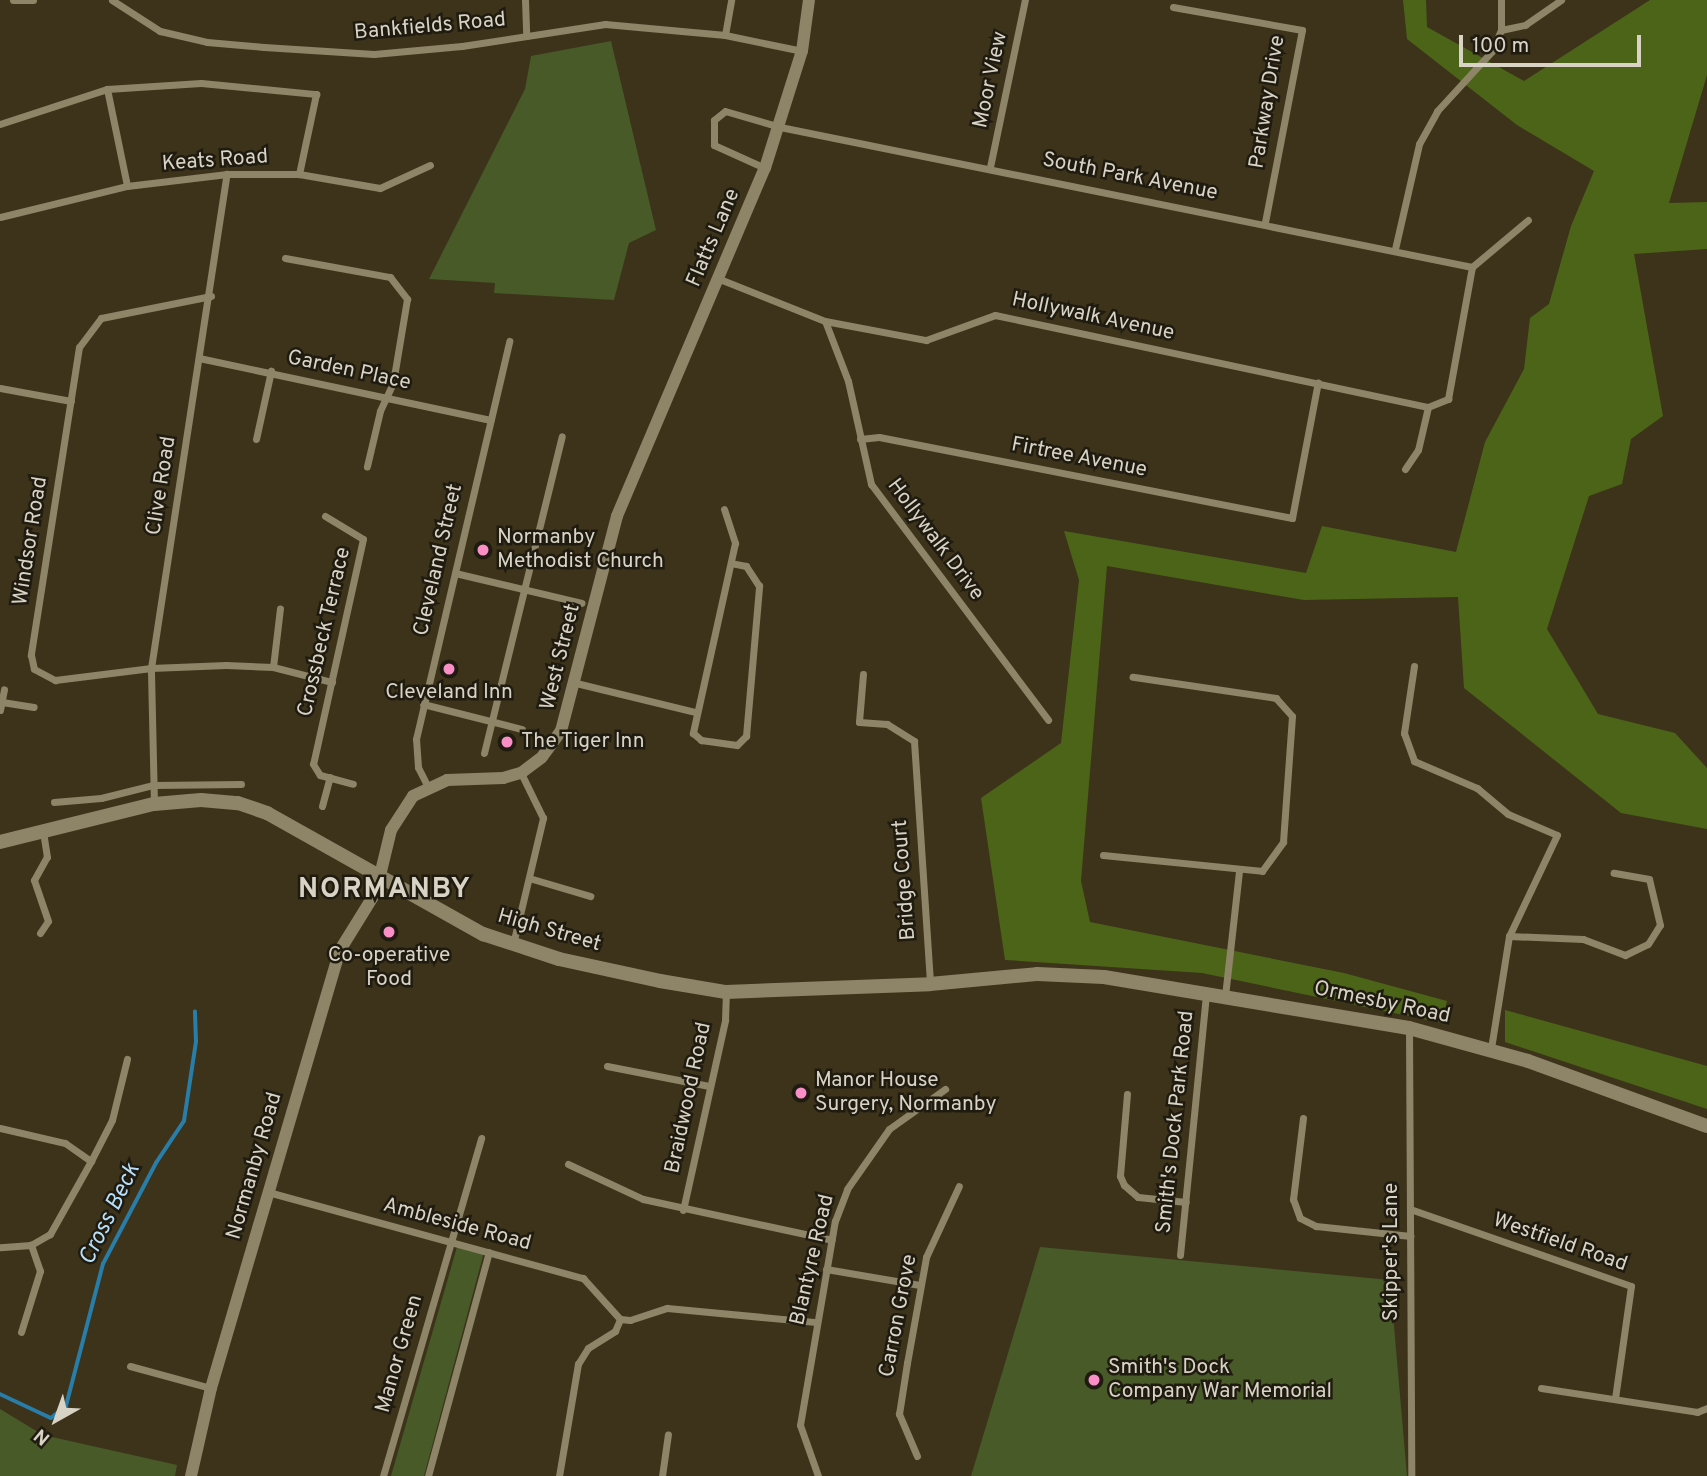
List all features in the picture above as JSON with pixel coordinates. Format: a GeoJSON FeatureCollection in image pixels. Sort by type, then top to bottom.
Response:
{"type":"FeatureCollection","features":[{"type":"Feature","properties":{"kind":"main road","name":"High Street"},"geometry":{"type":"LineString","coordinates":[[0,842],[154,804],[201,800],[238,803],[268,813],[454,919],[513,945],[660,981],[726,992],[930,984],[1037,974]]}},
{"type":"Feature","properties":{"kind":"main road","name":"Ormesby Road"},"geometry":{"type":"LineString","coordinates":[[1037,974],[1104,977],[1409,1028],[1491,1049],[1707,1126]]}},
{"type":"Feature","properties":{"kind":"street"},"geometry":{"type":"LineString","coordinates":[[13,0],[33,0]]}},
{"type":"Feature","properties":{"kind":"street","name":"Bankfields Road"},"geometry":{"type":"LineString","coordinates":[[112,0],[160,31],[207,42],[264,47],[374,54],[605,24],[725,34],[802,51]]}},
{"type":"Feature","properties":{"kind":"street"},"geometry":{"type":"LineString","coordinates":[[525,0],[526,36]]}},
{"type":"Feature","properties":{"kind":"street"},"geometry":{"type":"LineString","coordinates":[[725,34],[731,0]]}},
{"type":"Feature","properties":{"kind":"street","name":"Flatts Lane"},"geometry":{"type":"LineString","coordinates":[[631,483],[765,168],[802,51],[809,0]]}},
{"type":"Feature","properties":{"kind":"street","name":"Moor View"},"geometry":{"type":"LineString","coordinates":[[990,167],[1026,0]]}},
{"type":"Feature","properties":{"kind":"street"},"geometry":{"type":"LineString","coordinates":[[1395,249],[1419,145],[1437,111],[1492,51],[1501,30],[1501,0]]}},
{"type":"Feature","properties":{"kind":"street"},"geometry":{"type":"LineString","coordinates":[[1501,30],[1525,25],[1561,0]]}},
{"type":"Feature","properties":{"kind":"street","name":"Parkway Drive"},"geometry":{"type":"LineString","coordinates":[[1173,7],[1302,30],[1265,222]]}},
{"type":"Feature","properties":{"kind":"street"},"geometry":{"type":"LineString","coordinates":[[0,124],[107,89],[201,83],[316,94],[299,174]]}},
{"type":"Feature","properties":{"kind":"street"},"geometry":{"type":"LineString","coordinates":[[107,89],[127,186]]}},
{"type":"Feature","properties":{"kind":"street","name":"South Park Avenue"},"geometry":{"type":"LineString","coordinates":[[765,168],[714,145],[713,120],[725,111],[780,127],[1265,222],[1472,267]]}},
{"type":"Feature","properties":{"kind":"street","name":"Keats Road"},"geometry":{"type":"LineString","coordinates":[[0,217],[127,186],[227,174],[299,174],[380,188],[430,164]]}},
{"type":"Feature","properties":{"kind":"street","name":"Clive Road"},"geometry":{"type":"LineString","coordinates":[[154,804],[151,668],[211,296],[227,174]]}},
{"type":"Feature","properties":{"kind":"street"},"geometry":{"type":"LineString","coordinates":[[1405,470],[1418,450],[1427,407],[1448,399],[1472,267],[1528,220]]}},
{"type":"Feature","properties":{"kind":"street"},"geometry":{"type":"LineString","coordinates":[[285,258],[376,273],[400,286],[407,299],[393,383],[386,397],[367,466]]}},
{"type":"Feature","properties":{"kind":"street","name":"Hollywalk Avenue"},"geometry":{"type":"LineString","coordinates":[[717,278],[825,321],[926,340],[995,314],[1427,407]]}},
{"type":"Feature","properties":{"kind":"street","name":"Windsor Road"},"geometry":{"type":"LineString","coordinates":[[211,296],[101,318],[79,347],[31,655],[34,669],[55,680],[151,668],[273,667],[332,682]]}},
{"type":"Feature","properties":{"kind":"street","name":"Hollywalk Drive"},"geometry":{"type":"LineString","coordinates":[[825,321],[848,381],[871,484],[1048,720]]}},
{"type":"Feature","properties":{"kind":"street","name":"Cleveland Street"},"geometry":{"type":"LineString","coordinates":[[428,787],[415,756],[423,704],[509,341]]}},
{"type":"Feature","properties":{"kind":"street","name":"Garden Place"},"geometry":{"type":"LineString","coordinates":[[199,358],[271,371],[490,420]]}},
{"type":"Feature","properties":{"kind":"street"},"geometry":{"type":"LineString","coordinates":[[256,439],[271,371]]}},
{"type":"Feature","properties":{"kind":"street","name":"Firtree Avenue"},"geometry":{"type":"LineString","coordinates":[[860,439],[879,437],[1292,518],[1318,383]]}},
{"type":"Feature","properties":{"kind":"street"},"geometry":{"type":"LineString","coordinates":[[0,388],[71,401]]}},
{"type":"Feature","properties":{"kind":"street"},"geometry":{"type":"LineString","coordinates":[[484,752],[527,590],[562,436]]}},
{"type":"Feature","properties":{"kind":"street","name":"West Street"},"geometry":{"type":"LineString","coordinates":[[521,773],[541,757],[561,731],[576,683],[617,516],[631,483]]}},
{"type":"Feature","properties":{"kind":"street"},"geometry":{"type":"LineString","coordinates":[[724,509],[735,544],[695,712],[693,733],[701,740],[737,745],[746,736],[759,586],[746,566],[731,563]]}},
{"type":"Feature","properties":{"kind":"street","name":"Crossbeck Terrace"},"geometry":{"type":"LineString","coordinates":[[325,516],[363,539],[313,764],[320,775],[330,777]]}},
{"type":"Feature","properties":{"kind":"street"},"geometry":{"type":"LineString","coordinates":[[455,573],[582,603]]}},
{"type":"Feature","properties":{"kind":"street"},"geometry":{"type":"LineString","coordinates":[[273,667],[280,608]]}},
{"type":"Feature","properties":{"kind":"street"},"geometry":{"type":"LineString","coordinates":[[1415,666],[1404,733],[1414,761],[1478,788],[1508,814],[1557,835],[1509,936],[1491,1049]]}},
{"type":"Feature","properties":{"kind":"street","name":"Bridge Court"},"geometry":{"type":"LineString","coordinates":[[863,674],[859,722],[887,724],[914,741],[930,984]]}},
{"type":"Feature","properties":{"kind":"street"},"geometry":{"type":"LineString","coordinates":[[1103,855],[1239,871],[1262,871],[1283,842],[1292,716],[1276,698],[1133,677]]}},
{"type":"Feature","properties":{"kind":"street"},"geometry":{"type":"LineString","coordinates":[[576,683],[695,712]]}},
{"type":"Feature","properties":{"kind":"street"},"geometry":{"type":"LineString","coordinates":[[4,689],[1,706],[34,706]]}},
{"type":"Feature","properties":{"kind":"street"},"geometry":{"type":"LineString","coordinates":[[423,704],[522,729]]}},
{"type":"Feature","properties":{"kind":"street"},"geometry":{"type":"LineString","coordinates":[[381,877],[401,808],[428,787],[447,780],[503,778],[521,773],[543,818],[513,945]]}},
{"type":"Feature","properties":{"kind":"street"},"geometry":{"type":"LineString","coordinates":[[322,806],[330,777],[353,784]]}},
{"type":"Feature","properties":{"kind":"street"},"geometry":{"type":"LineString","coordinates":[[54,803],[101,798],[153,785],[241,784]]}},
{"type":"Feature","properties":{"kind":"street"},"geometry":{"type":"LineString","coordinates":[[40,933],[48,921],[34,880],[47,857],[43,831]]}},
{"type":"Feature","properties":{"kind":"street"},"geometry":{"type":"LineString","coordinates":[[1226,996],[1239,871]]}},
{"type":"Feature","properties":{"kind":"street"},"geometry":{"type":"LineString","coordinates":[[1509,936],[1583,939],[1625,955],[1648,944],[1660,925],[1649,879],[1614,873]]}},
{"type":"Feature","properties":{"kind":"street","name":"Normanby Road"},"geometry":{"type":"LineString","coordinates":[[191,1476],[211,1388],[329,978],[347,934],[376,892],[381,877]]}},
{"type":"Feature","properties":{"kind":"street"},"geometry":{"type":"LineString","coordinates":[[529,878],[590,896]]}},
{"type":"Feature","properties":{"kind":"street","name":"Braidwood Road"},"geometry":{"type":"LineString","coordinates":[[683,1210],[725,1020],[726,992]]}},
{"type":"Feature","properties":{"kind":"street","name":"Smith's Dock Park Road"},"geometry":{"type":"LineString","coordinates":[[1180,1255],[1206,993]]}},
{"type":"Feature","properties":{"kind":"street","name":"Skipper's Lane"},"geometry":{"type":"LineString","coordinates":[[1409,1028],[1410,1476]]}},
{"type":"Feature","properties":{"kind":"street"},"geometry":{"type":"LineString","coordinates":[[0,1247],[31,1245],[50,1234],[112,1120],[127,1059]]}},
{"type":"Feature","properties":{"kind":"street"},"geometry":{"type":"LineString","coordinates":[[607,1066],[709,1086]]}},
{"type":"Feature","properties":{"kind":"street","name":"Blantyre Road"},"geometry":{"type":"LineString","coordinates":[[818,1476],[800,1425],[826,1269],[847,1189],[863,1163],[899,1121],[945,1089]]}},
{"type":"Feature","properties":{"kind":"street"},"geometry":{"type":"LineString","coordinates":[[1127,1094],[1120,1176],[1124,1185],[1138,1197],[1185,1202]]}},
{"type":"Feature","properties":{"kind":"street"},"geometry":{"type":"LineString","coordinates":[[1303,1118],[1293,1199],[1300,1217],[1316,1226],[1410,1236]]}},
{"type":"Feature","properties":{"kind":"street"},"geometry":{"type":"LineString","coordinates":[[0,1128],[65,1143],[91,1161]]}},
{"type":"Feature","properties":{"kind":"street","name":"Manor Green"},"geometry":{"type":"LineString","coordinates":[[383,1476],[481,1138]]}},
{"type":"Feature","properties":{"kind":"street"},"geometry":{"type":"LineString","coordinates":[[568,1164],[643,1199],[683,1210],[832,1240]]}},
{"type":"Feature","properties":{"kind":"street","name":"Carron Grove"},"geometry":{"type":"LineString","coordinates":[[917,1456],[899,1414],[926,1256],[959,1186]]}},
{"type":"Feature","properties":{"kind":"street","name":"Ambleside Road"},"geometry":{"type":"LineString","coordinates":[[268,1192],[583,1278],[620,1319]]}},
{"type":"Feature","properties":{"kind":"street","name":"Westfield Road"},"geometry":{"type":"LineString","coordinates":[[1410,1209],[1631,1286],[1615,1399]]}},
{"type":"Feature","properties":{"kind":"street"},"geometry":{"type":"LineString","coordinates":[[21,1332],[40,1271],[31,1245]]}},
{"type":"Feature","properties":{"kind":"street"},"geometry":{"type":"LineString","coordinates":[[428,1476],[489,1252]]}},
{"type":"Feature","properties":{"kind":"street"},"geometry":{"type":"LineString","coordinates":[[826,1269],[920,1285]]}},
{"type":"Feature","properties":{"kind":"street"},"geometry":{"type":"LineString","coordinates":[[559,1476],[579,1364],[588,1348],[615,1331],[620,1319],[630,1320],[667,1307],[816,1322]]}},
{"type":"Feature","properties":{"kind":"street"},"geometry":{"type":"LineString","coordinates":[[130,1366],[211,1388]]}},
{"type":"Feature","properties":{"kind":"street"},"geometry":{"type":"LineString","coordinates":[[1541,1388],[1697,1412],[1707,1408]]}},
{"type":"Feature","properties":{"kind":"street"},"geometry":{"type":"LineString","coordinates":[[662,1476],[668,1434]]}},
{"type":"Feature","properties":{"kind":"green space"},"geometry":{"type":"Polygon","coordinates":[[[1403,0],[1426,0],[1427,27],[1524,81],[1650,0],[1707,0],[1707,75],[1669,203],[1707,202],[1707,249],[1634,254],[1663,416],[1631,439],[1622,484],[1589,496],[1547,629],[1598,714],[1675,733],[1707,768],[1707,829],[1621,813],[1464,688],[1458,597],[1304,600],[1107,566],[1081,881],[1090,922],[1344,973],[1447,1001],[1442,1023],[1202,973],[1005,960],[981,798],[1061,743],[1079,580],[1064,531],[1306,573],[1322,526],[1456,552],[1485,442],[1524,369],[1530,318],[1549,304],[1571,226],[1594,171],[1517,125],[1407,39],[1403,0]]]}},
{"type":"Feature","properties":{"kind":"green space"},"geometry":{"type":"Polygon","coordinates":[[[611,41],[656,230],[629,243],[614,300],[494,293],[495,283],[429,279],[525,89],[531,56],[611,41]]]}},
{"type":"Feature","properties":{"kind":"green space"},"geometry":{"type":"Polygon","coordinates":[[[1505,1010],[1707,1066],[1707,1109],[1505,1042],[1505,1010]]]}},
{"type":"Feature","properties":{"kind":"green space"},"geometry":{"type":"Polygon","coordinates":[[[457,1247],[484,1252],[424,1476],[391,1476],[457,1247]]]}},
{"type":"Feature","properties":{"kind":"green space"},"geometry":{"type":"Polygon","coordinates":[[[1040,1247],[1390,1280],[1407,1476],[971,1476],[1040,1247]]]}},
{"type":"Feature","properties":{"kind":"green space"},"geometry":{"type":"Polygon","coordinates":[[[0,1409],[43,1435],[177,1465],[175,1476],[0,1476],[0,1409]]]}},
{"type":"Feature","properties":{"kind":"waterway","name":"Cross Beck"},"geometry":{"type":"LineString","coordinates":[[0,1394],[51,1418],[66,1406],[103,1264],[156,1163],[184,1121],[196,1042],[195,1012]]}},
{"type":"Feature","properties":{"kind":"place","name":"Normanby Methodist Church"},"geometry":{"type":"Point","coordinates":[483,550]}},
{"type":"Feature","properties":{"kind":"place","name":"Cleveland Inn"},"geometry":{"type":"Point","coordinates":[449,669]}},
{"type":"Feature","properties":{"kind":"place","name":"The Tiger Inn"},"geometry":{"type":"Point","coordinates":[507,742]}},
{"type":"Feature","properties":{"kind":"place","name":"Co-operative Food"},"geometry":{"type":"Point","coordinates":[389,932]}},
{"type":"Feature","properties":{"kind":"place","name":"Manor House Surgery, Normanby"},"geometry":{"type":"Point","coordinates":[801,1093]}},
{"type":"Feature","properties":{"kind":"place","name":"Smith's Dock Company War Memorial"},"geometry":{"type":"Point","coordinates":[1094,1380]}},
{"type":"Feature","properties":{"kind":"district","name":"NORMANBY"},"geometry":{"type":"Point","coordinates":[385,890]}}]}
